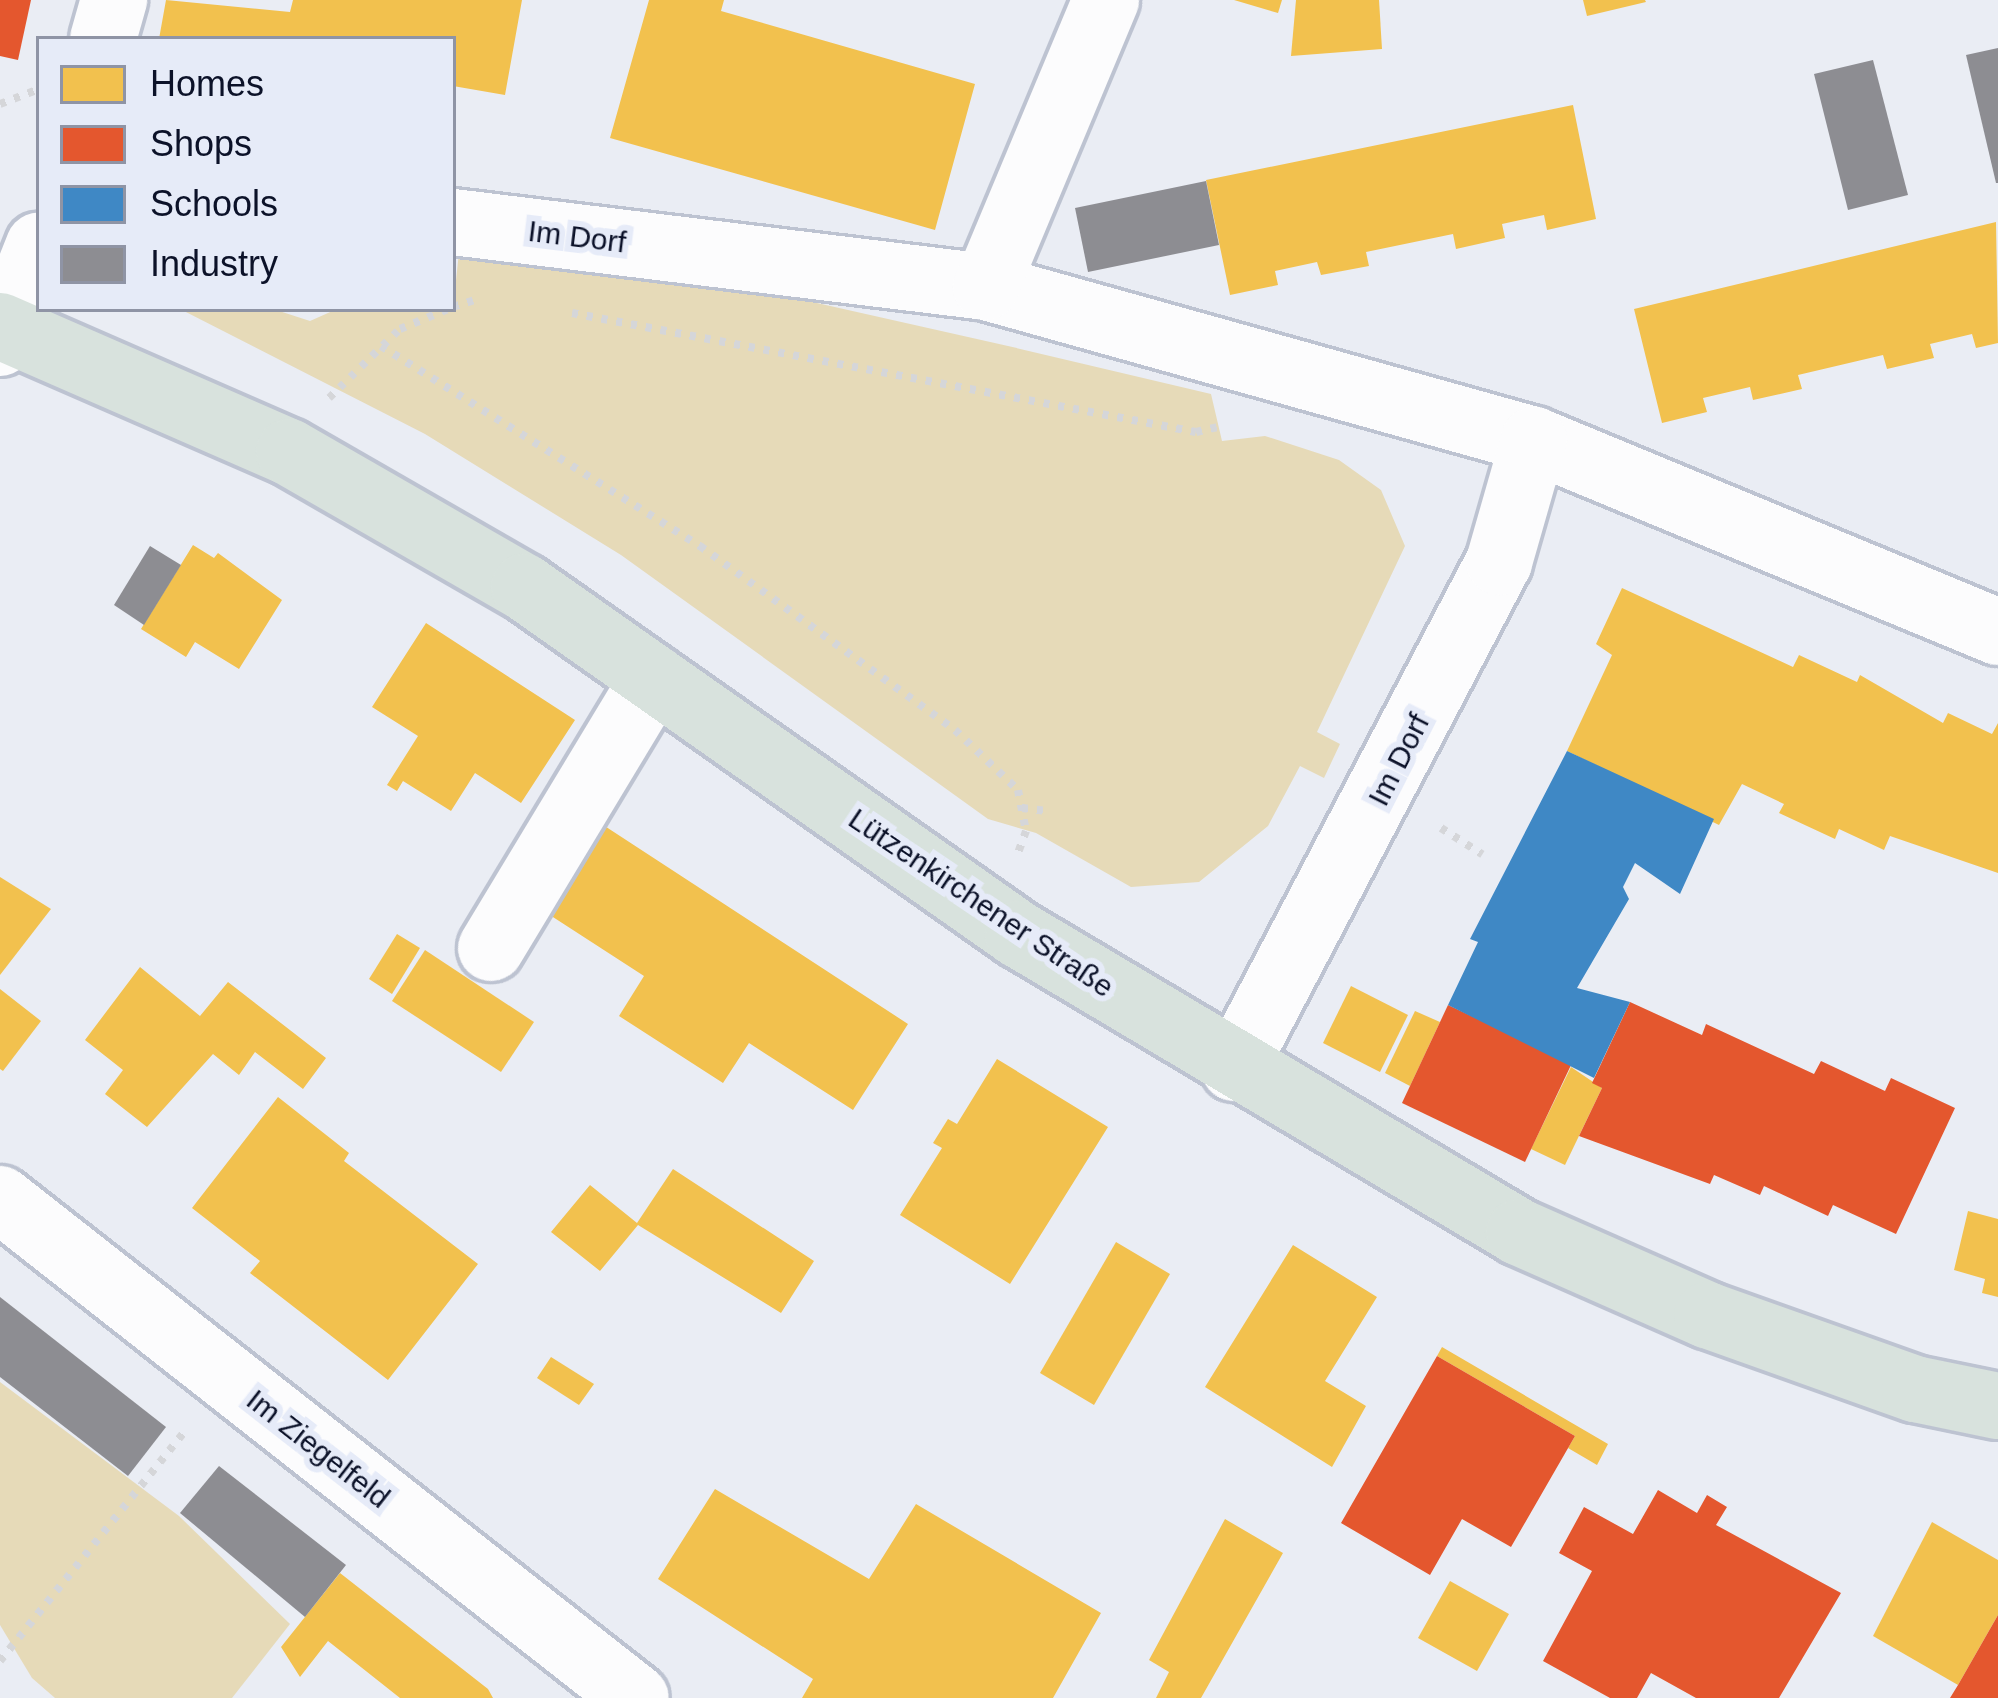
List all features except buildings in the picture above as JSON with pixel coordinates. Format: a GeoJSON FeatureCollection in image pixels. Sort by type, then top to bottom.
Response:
{"type":"FeatureCollection","features":[{"type":"Feature","properties":{"kind":"main road","name":"Lützenkirchener Straße"},"geometry":{"type":"LineString","coordinates":[[2,332],[289,452],[524,587],[994,916],[1234,1068],[1540,1241],[1707,1316],[1915,1389],[1998,1406]]}},
{"type":"Feature","properties":{"kind":"street"},"geometry":{"type":"LineString","coordinates":[[104,36],[114,0]]}},
{"type":"Feature","properties":{"kind":"street"},"geometry":{"type":"LineString","coordinates":[[986,287],[1106,0]]}},
{"type":"Feature","properties":{"kind":"street","name":"Im Dorf"},"geometry":{"type":"LineString","coordinates":[[456,222],[986,287],[1534,440],[1998,632]]}},
{"type":"Feature","properties":{"kind":"street"},"geometry":{"type":"LineString","coordinates":[[2,332],[36,252]]}},
{"type":"Feature","properties":{"kind":"street","name":"Im Dorf"},"geometry":{"type":"LineString","coordinates":[[1234,1068],[1499,562],[1534,440]]}},
{"type":"Feature","properties":{"kind":"street"},"geometry":{"type":"LineString","coordinates":[[491,948],[654,678]]}},
{"type":"Feature","properties":{"kind":"street","name":"Im Ziegelfeld"},"geometry":{"type":"LineString","coordinates":[[0,1199],[636,1698]]}},
{"type":"Feature","properties":{"kind":"path"},"geometry":{"type":"LineString","coordinates":[[0,104],[36,90]]}},
{"type":"Feature","properties":{"kind":"path"},"geometry":{"type":"LineString","coordinates":[[456,307],[492,301]]}},
{"type":"Feature","properties":{"kind":"path"},"geometry":{"type":"LineString","coordinates":[[561,311],[1196,432],[1230,424],[1253,362]]}},
{"type":"Feature","properties":{"kind":"path"},"geometry":{"type":"LineString","coordinates":[[289,452],[344,377],[381,346],[443,312]]}},
{"type":"Feature","properties":{"kind":"path"},"geometry":{"type":"LineString","coordinates":[[381,346],[700,546],[955,730],[1018,790],[1022,808],[1026,831],[994,916]]}},
{"type":"Feature","properties":{"kind":"path"},"geometry":{"type":"LineString","coordinates":[[1022,808],[1047,812]]}},
{"type":"Feature","properties":{"kind":"path"},"geometry":{"type":"LineString","coordinates":[[0,1661],[230,1380]]}},
{"type":"Feature","properties":{"kind":"shaded area"},"geometry":{"type":"Polygon","coordinates":[[[459,252],[808,301],[1211,394],[1222,441],[1265,436],[1339,460],[1381,490],[1405,546],[1317,732],[1340,744],[1324,778],[1300,766],[1268,826],[1199,882],[1131,887],[1036,833],[988,819],[621,555],[425,434],[186,312],[282,312],[310,321],[330,312],[456,312],[459,252]]]}},
{"type":"Feature","properties":{"kind":"shaded area"},"geometry":{"type":"Polygon","coordinates":[[[0,1382],[179,1516],[290,1624],[232,1698],[55,1698],[32,1678],[0,1625],[0,1382]]]}}]}
